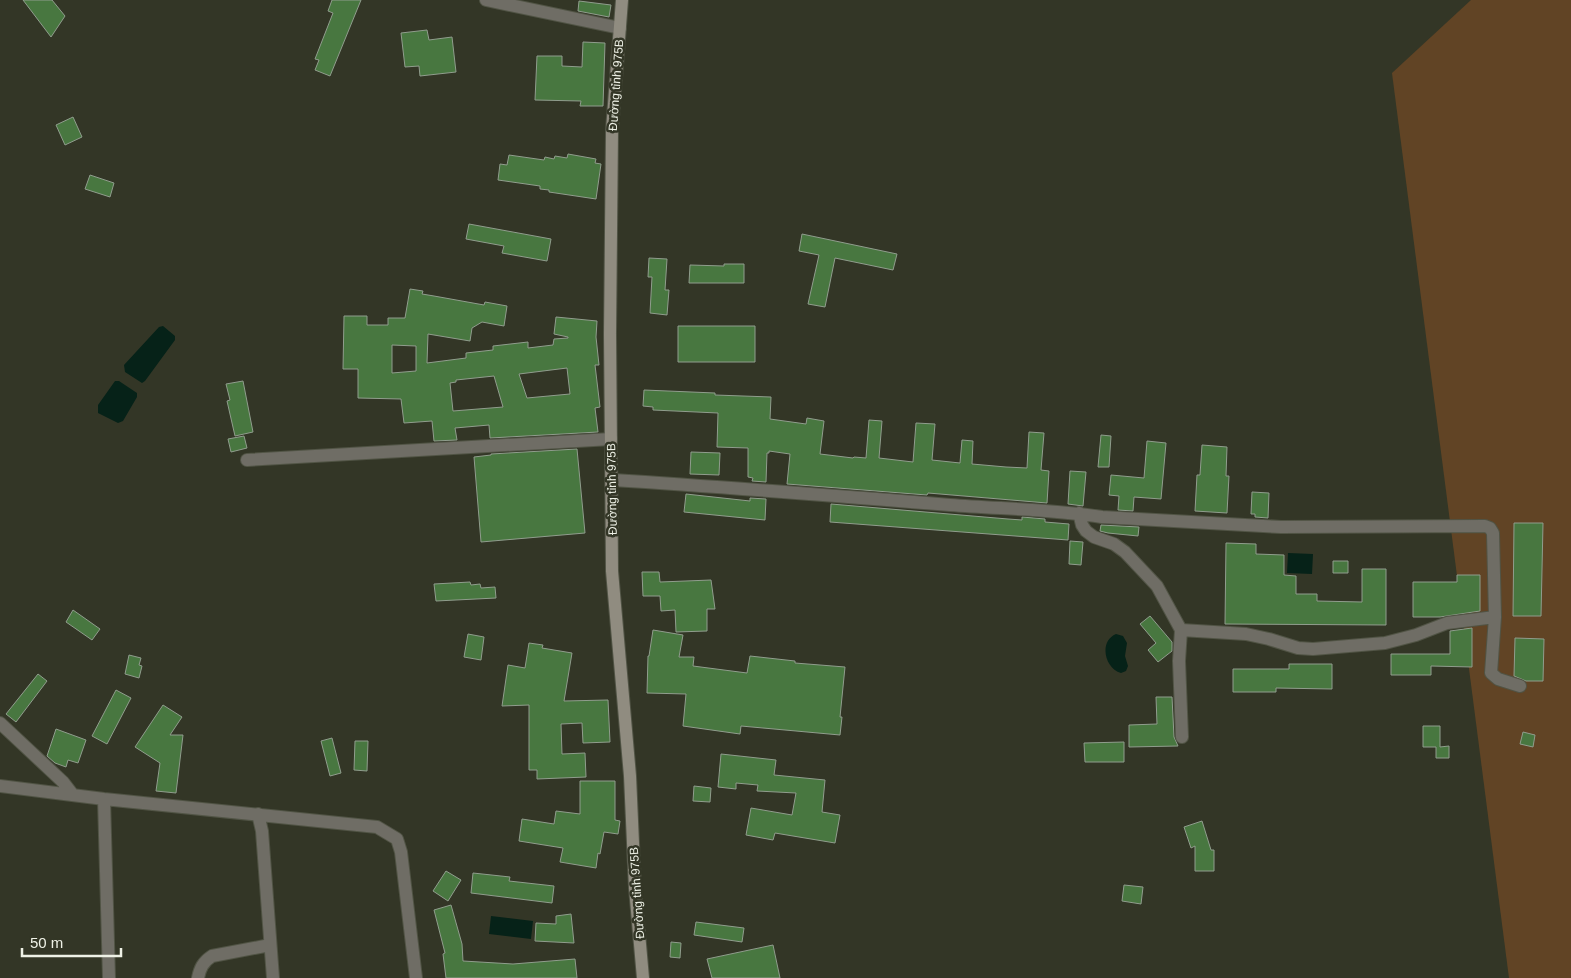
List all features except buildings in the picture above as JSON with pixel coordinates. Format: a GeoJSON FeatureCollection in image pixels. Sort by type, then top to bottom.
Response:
{"type":"FeatureCollection","features":[{"type":"Feature","properties":{"kind":"main road","name":"Đường tỉnh 975B"},"geometry":{"type":"LineString","coordinates":[[622,0],[612,130],[610,334],[612,571],[630,776],[643,978]]}},
{"type":"Feature","properties":{"kind":"street"},"geometry":{"type":"LineString","coordinates":[[486,0],[620,28]]}},
{"type":"Feature","properties":{"kind":"street"},"geometry":{"type":"LineString","coordinates":[[247,460],[611,438]]}},
{"type":"Feature","properties":{"kind":"street"},"geometry":{"type":"LineString","coordinates":[[612,480],[1080,513],[1102,517],[1281,527],[1485,526],[1490,528],[1492,533],[1495,617],[1491,673],[1498,679],[1520,686]]}},
{"type":"Feature","properties":{"kind":"street"},"geometry":{"type":"LineString","coordinates":[[1080,513],[1082,525],[1086,531],[1094,537],[1114,544],[1125,552],[1157,586],[1181,630],[1179,661],[1182,736]]}},
{"type":"Feature","properties":{"kind":"street"},"geometry":{"type":"LineString","coordinates":[[1181,630],[1246,634],[1269,638],[1298,648],[1313,649],[1385,643],[1416,635],[1447,623],[1495,617]]}},
{"type":"Feature","properties":{"kind":"street"},"geometry":{"type":"LineString","coordinates":[[0,723],[63,782],[72,795]]}},
{"type":"Feature","properties":{"kind":"street"},"geometry":{"type":"LineString","coordinates":[[0,786],[104,799],[377,827],[396,839],[401,852],[416,978]]}},
{"type":"Feature","properties":{"kind":"street"},"geometry":{"type":"LineString","coordinates":[[104,799],[109,978]]}},
{"type":"Feature","properties":{"kind":"street"},"geometry":{"type":"LineString","coordinates":[[258,814],[262,831],[273,978]]}},
{"type":"Feature","properties":{"kind":"street"},"geometry":{"type":"LineString","coordinates":[[198,978],[199,970],[204,961],[212,956],[270,945]]}},
{"type":"Feature","properties":{"kind":"shaded area"},"geometry":{"type":"Polygon","coordinates":[[[1471,0],[1571,0],[1571,978],[1509,978],[1392,73],[1471,0]]]}},
{"type":"Feature","properties":{"kind":"shaded area"},"geometry":{"type":"Polygon","coordinates":[[[163,326],[175,336],[175,340],[142,383],[125,372],[124,365],[159,327],[163,326]]]}},
{"type":"Feature","properties":{"kind":"shaded area"},"geometry":{"type":"Polygon","coordinates":[[[115,381],[119,381],[137,393],[137,397],[123,421],[118,423],[98,413],[98,405],[115,381]]]}},
{"type":"Feature","properties":{"kind":"shaded area"},"geometry":{"type":"Polygon","coordinates":[[[1288,553],[1313,554],[1312,574],[1287,573],[1288,553]]]}},
{"type":"Feature","properties":{"kind":"shaded area"},"geometry":{"type":"Polygon","coordinates":[[[1116,634],[1123,636],[1127,643],[1125,656],[1128,666],[1126,671],[1121,673],[1111,666],[1106,654],[1107,642],[1116,634]]]}},
{"type":"Feature","properties":{"kind":"shaded area"},"geometry":{"type":"Polygon","coordinates":[[[491,916],[533,921],[531,939],[489,934],[491,916]]]}}]}
